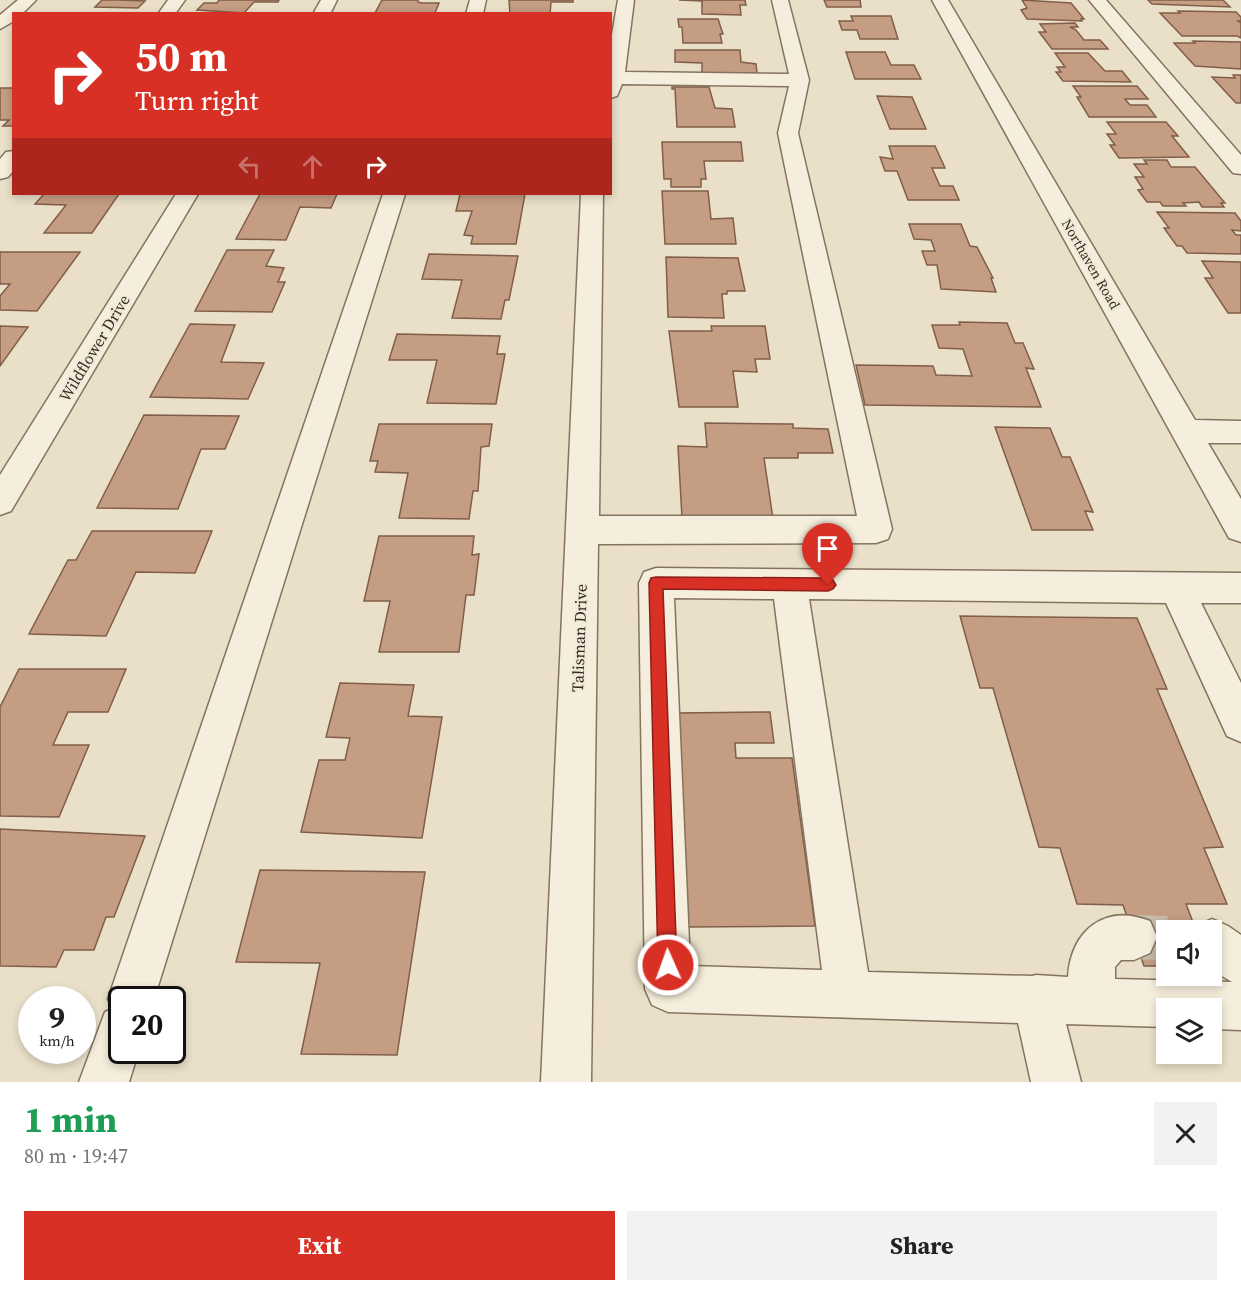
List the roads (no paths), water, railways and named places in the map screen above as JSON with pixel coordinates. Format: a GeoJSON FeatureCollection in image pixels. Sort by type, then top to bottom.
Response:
{"type":"FeatureCollection","features":[{"type":"Feature","properties":{"kind":"street"},"geometry":{"type":"LineString","coordinates":[[15,12],[28,0]]}},
{"type":"Feature","properties":{"kind":"street"},"geometry":{"type":"LineString","coordinates":[[168,12],[177,0]]}},
{"type":"Feature","properties":{"kind":"street"},"geometry":{"type":"LineString","coordinates":[[626,0],[617,30],[613,85],[800,80]]}},
{"type":"Feature","properties":{"kind":"street"},"geometry":{"type":"LineString","coordinates":[[582,530],[876,529],[788,133],[800,80],[780,0]]}},
{"type":"Feature","properties":{"kind":"street","name":"Northaven Road"},"geometry":{"type":"LineString","coordinates":[[940,0],[1241,528]]}},
{"type":"Feature","properties":{"kind":"street"},"geometry":{"type":"LineString","coordinates":[[1097,0],[1241,168]]}},
{"type":"Feature","properties":{"kind":"street"},"geometry":{"type":"LineString","coordinates":[[0,26],[12,15]]}},
{"type":"Feature","properties":{"kind":"street"},"geometry":{"type":"LineString","coordinates":[[0,172],[12,159]]}},
{"type":"Feature","properties":{"kind":"street","name":"Wildflower Drive"},"geometry":{"type":"LineString","coordinates":[[0,502],[186,195]]}},
{"type":"Feature","properties":{"kind":"street"},"geometry":{"type":"LineString","coordinates":[[135,986],[394,195]]}},
{"type":"Feature","properties":{"kind":"street","name":"Talisman Drive"},"geometry":{"type":"LineString","coordinates":[[566,1082],[592,195]]}},
{"type":"Feature","properties":{"kind":"street"},"geometry":{"type":"LineString","coordinates":[[1187,431],[1241,432]]}},
{"type":"Feature","properties":{"kind":"street"},"geometry":{"type":"LineString","coordinates":[[1241,588],[656,583],[668,989],[1036,998],[1241,1006]]}},
{"type":"Feature","properties":{"kind":"street"},"geometry":{"type":"LineString","coordinates":[[789,584],[848,993]]}},
{"type":"Feature","properties":{"kind":"street"},"geometry":{"type":"LineString","coordinates":[[1176,588],[1241,723]]}},
{"type":"Feature","properties":{"kind":"street"},"geometry":{"type":"LineString","coordinates":[[1092,1000],[1091,971],[1096,954],[1110,938],[1134,937]]}},
{"type":"Feature","properties":{"kind":"street"},"geometry":{"type":"LineString","coordinates":[[1222,949],[1241,963]]}},
{"type":"Feature","properties":{"kind":"street"},"geometry":{"type":"LineString","coordinates":[[1036,998],[1056,1082]]}},
{"type":"Feature","properties":{"kind":"street"},"geometry":{"type":"LineString","coordinates":[[104,1082],[110,1064]]}},
{"type":"Feature","properties":{"kind":"tunnel"},"geometry":{"type":"LineString","coordinates":[[1134,937],[1156,938]]}}]}
